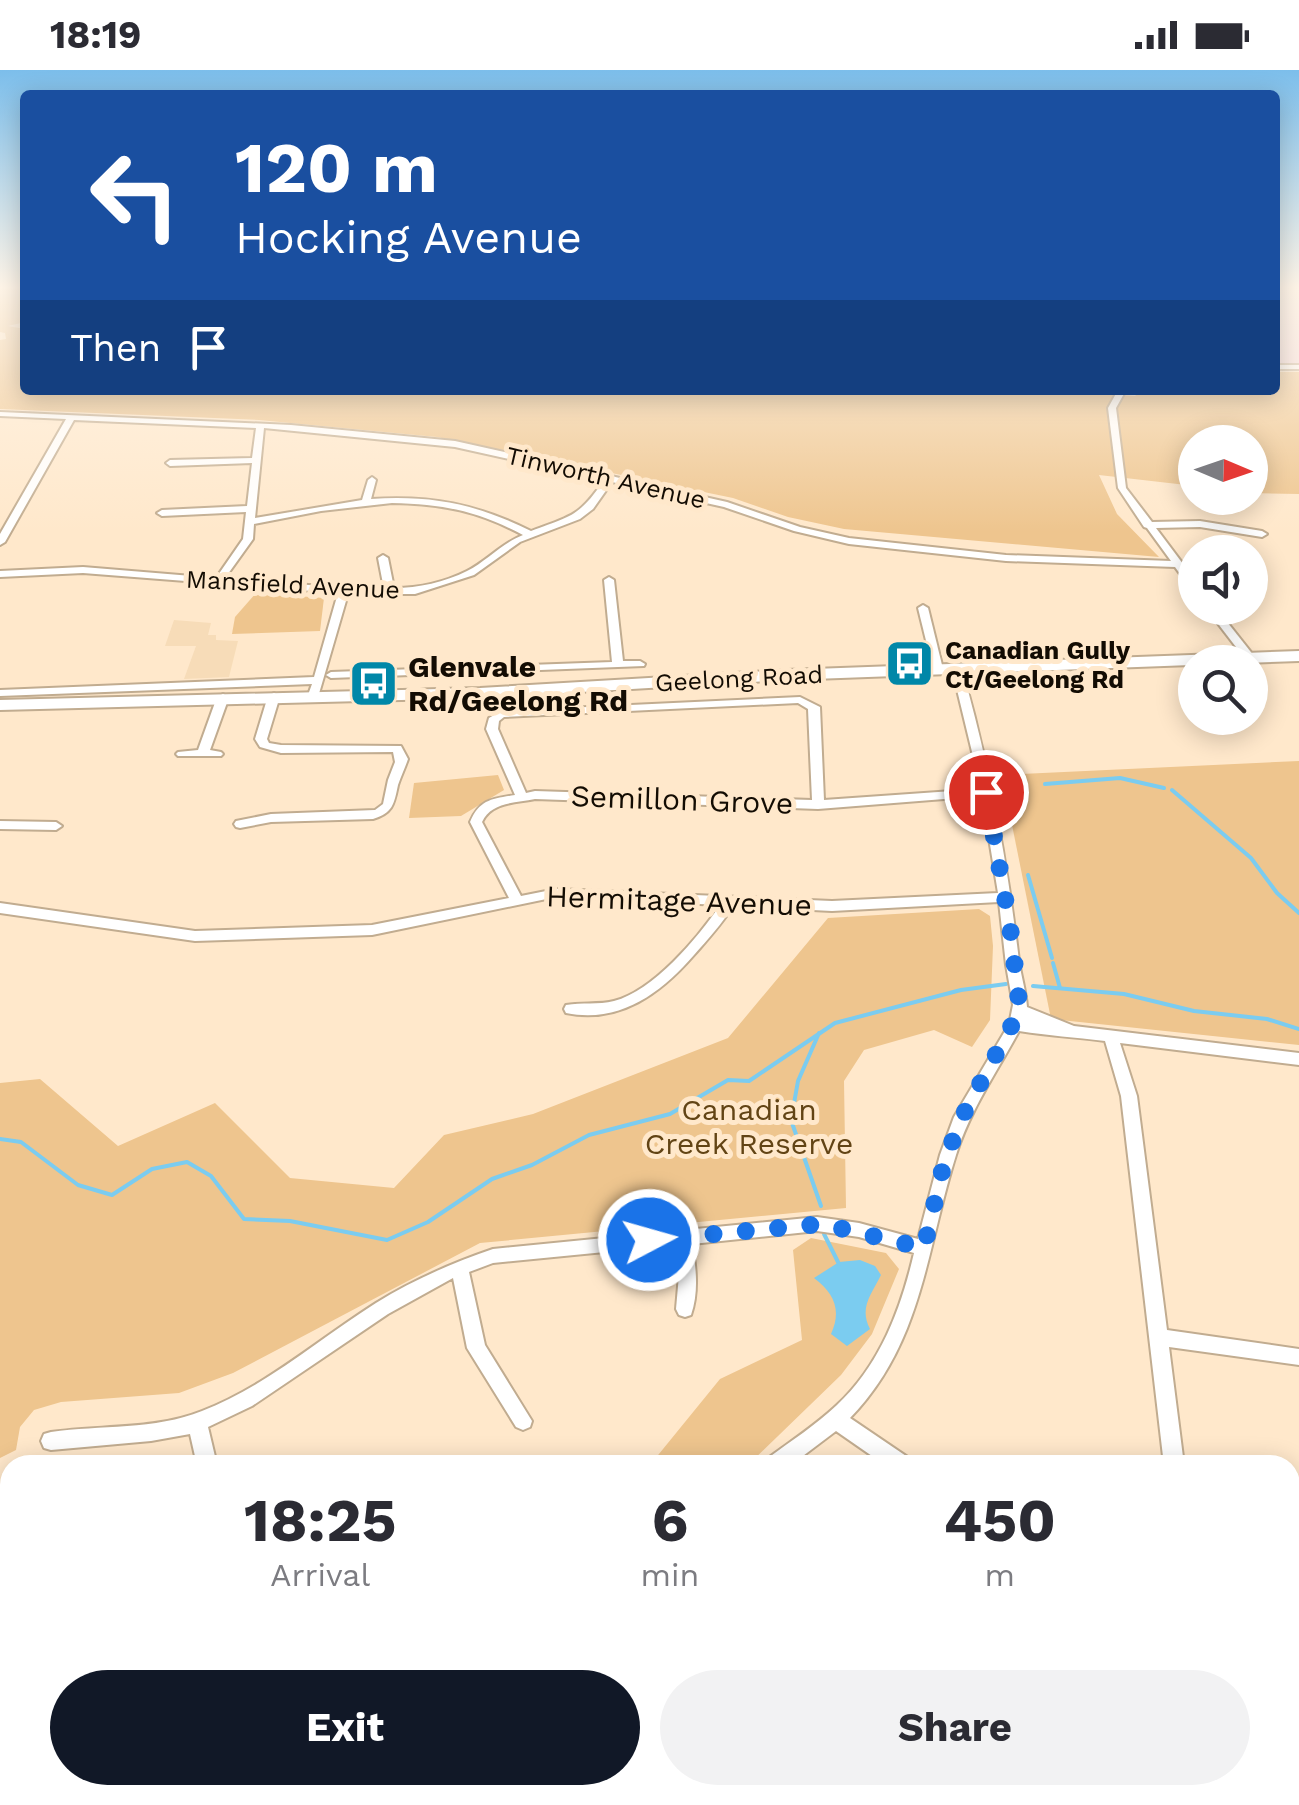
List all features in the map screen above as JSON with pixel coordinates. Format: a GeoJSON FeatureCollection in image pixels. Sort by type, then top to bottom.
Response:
{"type":"FeatureCollection","features":[{"type":"Feature","properties":{"kind":"main road","name":"Geelong Road"},"geometry":{"type":"LineString","coordinates":[[1268,657],[1299,656]]}},
{"type":"Feature","properties":{"kind":"main road","name":"Geelong Road"},"geometry":{"type":"LineString","coordinates":[[0,704],[274,696],[323,683],[480,693],[1178,661]]}},
{"type":"Feature","properties":{"kind":"street"},"geometry":{"type":"LineString","coordinates":[[1119,395],[1112,408],[1118,475],[1126,496],[1178,564]]}},
{"type":"Feature","properties":{"kind":"street","name":"Tinworth Avenue"},"geometry":{"type":"LineString","coordinates":[[0,414],[260,426],[454,444],[730,506],[849,542],[1006,558],[1178,564]]}},
{"type":"Feature","properties":{"kind":"street"},"geometry":{"type":"LineString","coordinates":[[0,542],[70,419]]}},
{"type":"Feature","properties":{"kind":"street"},"geometry":{"type":"LineString","coordinates":[[219,580],[245,546],[260,426]]}},
{"type":"Feature","properties":{"kind":"street"},"geometry":{"type":"LineString","coordinates":[[170,463],[256,460]]}},
{"type":"Feature","properties":{"kind":"street"},"geometry":{"type":"LineString","coordinates":[[366,500],[372,480]]}},
{"type":"Feature","properties":{"kind":"street","name":"Mansfield Avenue"},"geometry":{"type":"LineString","coordinates":[[0,574],[83,570],[390,592],[456,580],[529,534],[584,513],[609,480]]}},
{"type":"Feature","properties":{"kind":"street"},"geometry":{"type":"LineString","coordinates":[[250,522],[366,500],[410,499],[493,514],[529,534]]}},
{"type":"Feature","properties":{"kind":"street"},"geometry":{"type":"LineString","coordinates":[[162,514],[251,508]]}},
{"type":"Feature","properties":{"kind":"street"},"geometry":{"type":"LineString","coordinates":[[1148,525],[1200,524],[1262,534]]}},
{"type":"Feature","properties":{"kind":"street"},"geometry":{"type":"LineString","coordinates":[[382,558],[390,592]]}},
{"type":"Feature","properties":{"kind":"street"},"geometry":{"type":"LineString","coordinates":[[608,580],[618,664]]}},
{"type":"Feature","properties":{"kind":"street"},"geometry":{"type":"LineString","coordinates":[[0,693],[323,683],[339,590]]}},
{"type":"Feature","properties":{"kind":"street"},"geometry":{"type":"LineString","coordinates":[[923,608],[938,669]]}},
{"type":"Feature","properties":{"kind":"street"},"geometry":{"type":"LineString","coordinates":[[1224,625],[1240,645]]}},
{"type":"Feature","properties":{"kind":"street","name":"Geelong Road"},"geometry":{"type":"LineString","coordinates":[[323,683],[640,664]]}},
{"type":"Feature","properties":{"kind":"street"},"geometry":{"type":"LineString","coordinates":[[788,1455],[861,1393],[893,1346],[911,1304],[930,1212],[957,1128],[1017,1017],[1005,897],[986,792],[957,669]]}},
{"type":"Feature","properties":{"kind":"street"},"geometry":{"type":"LineString","coordinates":[[182,754],[210,754],[223,696]]}},
{"type":"Feature","properties":{"kind":"street"},"geometry":{"type":"LineString","coordinates":[[240,824],[275,818],[373,815],[385,811],[392,800],[391,789],[402,759],[398,748],[281,749],[264,745],[261,738],[274,696]]}},
{"type":"Feature","properties":{"kind":"street"},"geometry":{"type":"LineString","coordinates":[[522,797],[493,731],[492,721],[501,714],[810,702],[814,707],[818,805]]}},
{"type":"Feature","properties":{"kind":"street","name":"Semillon Grove"},"geometry":{"type":"LineString","coordinates":[[516,899],[476,822],[487,806],[522,797],[579,794],[818,805],[986,792]]}},
{"type":"Feature","properties":{"kind":"street"},"geometry":{"type":"LineString","coordinates":[[0,825],[56,826]]}},
{"type":"Feature","properties":{"kind":"street","name":"Hermitage Avenue"},"geometry":{"type":"LineString","coordinates":[[0,908],[195,936],[372,930],[516,899],[584,892],[850,906],[1005,897]]}},
{"type":"Feature","properties":{"kind":"street"},"geometry":{"type":"LineString","coordinates":[[571,1009],[610,1008],[652,992],[717,922],[730,901]]}},
{"type":"Feature","properties":{"kind":"street"},"geometry":{"type":"LineString","coordinates":[[1017,1017],[1050,1032],[1299,1058]]}},
{"type":"Feature","properties":{"kind":"street"},"geometry":{"type":"LineString","coordinates":[[1111,1036],[1129,1096],[1173,1455]]}},
{"type":"Feature","properties":{"kind":"street"},"geometry":{"type":"LineString","coordinates":[[50,1440],[197,1422],[266,1389],[361,1320],[460,1268],[503,1254],[822,1224],[924,1248]]}},
{"type":"Feature","properties":{"kind":"street"},"geometry":{"type":"LineString","coordinates":[[683,1237],[688,1275],[686,1310]]}},
{"type":"Feature","properties":{"kind":"street"},"geometry":{"type":"LineString","coordinates":[[460,1268],[476,1348],[523,1421]]}},
{"type":"Feature","properties":{"kind":"street"},"geometry":{"type":"LineString","coordinates":[[1158,1338],[1299,1357]]}},
{"type":"Feature","properties":{"kind":"street"},"geometry":{"type":"LineString","coordinates":[[835,1419],[887,1455]]}},
{"type":"Feature","properties":{"kind":"street"},"geometry":{"type":"LineString","coordinates":[[197,1422],[205,1455]]}},
{"type":"Feature","properties":{"kind":"shaded area"},"geometry":{"type":"Polygon","coordinates":[[[174,620],[211,623],[208,635],[216,635],[216,640],[238,641],[229,677],[184,679],[196,646],[165,646],[174,620]]]}},
{"type":"Feature","properties":{"kind":"green space"},"geometry":{"type":"Polygon","coordinates":[[[0,370],[20,370],[20,395],[1280,395],[1280,372],[1299,372],[1299,494],[1268,493],[1268,425],[1178,425],[1178,484],[1099,475],[1117,514],[1159,557],[844,529],[788,517],[733,498],[437,437],[259,420],[0,409],[0,370]]]}},
{"type":"Feature","properties":{"kind":"green space"},"geometry":{"type":"Polygon","coordinates":[[[256,593],[324,598],[320,631],[232,634],[235,617],[256,593]]]}},
{"type":"Feature","properties":{"kind":"green space"},"geometry":{"type":"Polygon","coordinates":[[[1299,761],[1299,1045],[1051,1019],[1002,775],[1299,761]]]}},
{"type":"Feature","properties":{"kind":"green space"},"geometry":{"type":"Polygon","coordinates":[[[498,775],[504,790],[461,816],[409,818],[414,783],[498,775]]]}},
{"type":"Feature","properties":{"kind":"green space","name":"Canadian Creek Reserve"},"geometry":{"type":"Polygon","coordinates":[[[979,909],[990,916],[993,946],[990,1020],[972,1047],[934,1030],[864,1050],[844,1081],[846,1208],[480,1243],[233,1373],[179,1393],[61,1402],[34,1410],[20,1427],[16,1450],[0,1455],[0,1083],[40,1079],[118,1146],[215,1103],[290,1178],[394,1188],[444,1135],[533,1114],[728,1038],[828,918],[979,909]]]}},
{"type":"Feature","properties":{"kind":"green space"},"geometry":{"type":"Polygon","coordinates":[[[811,1238],[886,1253],[899,1269],[872,1334],[841,1375],[758,1455],[658,1455],[720,1379],[802,1340],[793,1250],[811,1238]]]}},
{"type":"Feature","properties":{"kind":"water"},"geometry":{"type":"Polygon","coordinates":[[[860,1260],[875,1266],[881,1275],[866,1308],[870,1329],[847,1346],[831,1334],[836,1317],[834,1303],[814,1278],[839,1262],[860,1260]]]}},
{"type":"Feature","properties":{"kind":"waterway"},"geometry":{"type":"LineString","coordinates":[[1045,784],[1120,778],[1164,788]]}},
{"type":"Feature","properties":{"kind":"waterway"},"geometry":{"type":"LineString","coordinates":[[1172,790],[1251,858],[1277,893],[1299,913]]}},
{"type":"Feature","properties":{"kind":"waterway"},"geometry":{"type":"LineString","coordinates":[[1028,875],[1052,958]]}},
{"type":"Feature","properties":{"kind":"waterway"},"geometry":{"type":"LineString","coordinates":[[1053,963],[1060,988]]}},
{"type":"Feature","properties":{"kind":"waterway"},"geometry":{"type":"LineString","coordinates":[[819,1034],[835,1023],[961,990],[1006,984]]}},
{"type":"Feature","properties":{"kind":"waterway"},"geometry":{"type":"LineString","coordinates":[[1033,986],[1124,994],[1194,1011],[1267,1019],[1299,1029]]}},
{"type":"Feature","properties":{"kind":"waterway"},"geometry":{"type":"LineString","coordinates":[[0,1139],[21,1142],[78,1185],[112,1195],[152,1169],[187,1162],[211,1176],[244,1219],[290,1221],[387,1240],[428,1222],[492,1179],[532,1165],[589,1135],[670,1114],[728,1080],[749,1081],[819,1034]]}},
{"type":"Feature","properties":{"kind":"waterway"},"geometry":{"type":"LineString","coordinates":[[819,1034],[798,1081],[791,1120],[821,1206]]}},
{"type":"Feature","properties":{"kind":"waterway"},"geometry":{"type":"LineString","coordinates":[[824,1234],[839,1264]]}},
{"type":"Feature","properties":{"kind":"place","name":"Canadian Gully Ct/Geelong Rd"},"geometry":{"type":"Point","coordinates":[910,664]}},
{"type":"Feature","properties":{"kind":"place","name":"Glenvale Rd/Geelong Rd"},"geometry":{"type":"Point","coordinates":[373,684]}},
{"type":"Feature","properties":{"kind":"route"},"geometry":{"type":"LineString","coordinates":[[649,1240],[822,1224],[924,1248],[944,1163],[962,1117],[1020,1010],[1010,926],[986,792]]}}]}
